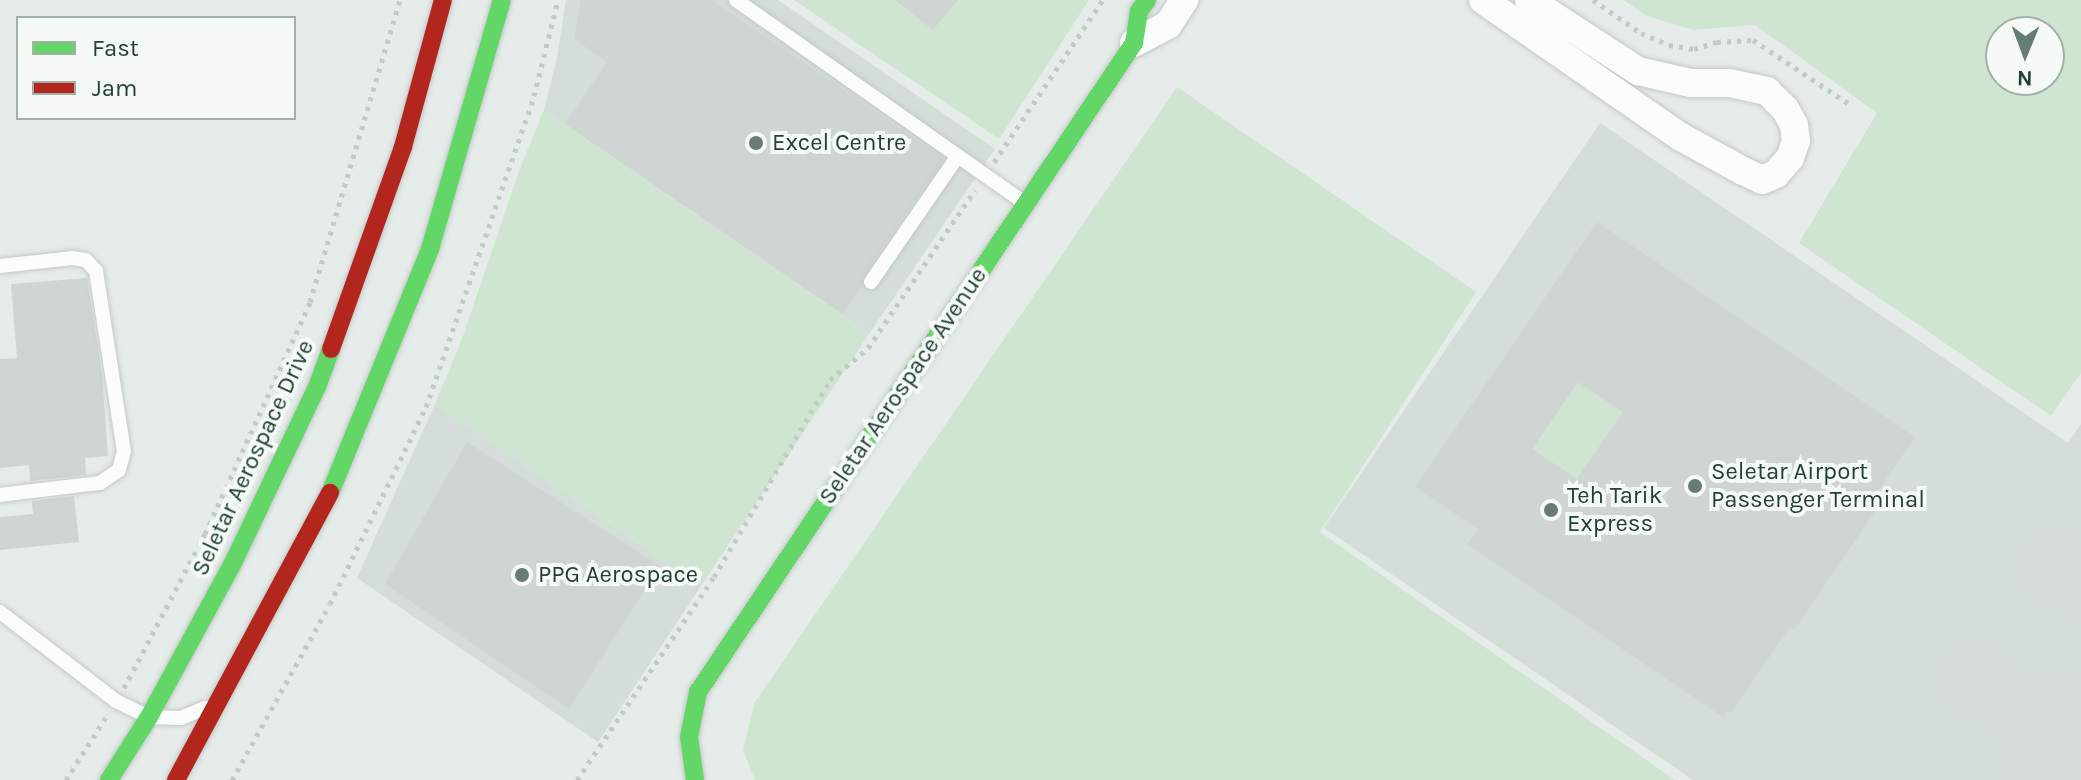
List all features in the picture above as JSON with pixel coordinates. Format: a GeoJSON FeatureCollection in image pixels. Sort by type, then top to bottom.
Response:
{"type":"FeatureCollection","features":[{"type":"Feature","properties":{"kind":"street","name":"Seletar Aerospace Drive"},"geometry":{"type":"LineString","coordinates":[[109,780],[149,717],[233,563],[317,387],[403,147],[443,0]]}},
{"type":"Feature","properties":{"kind":"street"},"geometry":{"type":"LineString","coordinates":[[176,780],[318,519],[361,421],[430,249],[502,0]]}},
{"type":"Feature","properties":{"kind":"street","name":"Seletar Aerospace Avenue"},"geometry":{"type":"LineString","coordinates":[[695,780],[689,737],[698,692],[1134,43],[1139,11],[1147,0]]}},
{"type":"Feature","properties":{"kind":"street","name":"Seletar Aerospace Avenue"},"geometry":{"type":"LineString","coordinates":[[1134,43],[1168,25],[1184,0]]}},
{"type":"Feature","properties":{"kind":"street"},"geometry":{"type":"LineString","coordinates":[[1483,0],[1527,9],[1638,71],[1691,83],[1729,83],[1767,91],[1785,109],[1794,125],[1796,141],[1790,158],[1776,174],[1762,180],[1681,137],[1527,9]]}},
{"type":"Feature","properties":{"kind":"lane"},"geometry":{"type":"LineString","coordinates":[[736,0],[1026,204]]}},
{"type":"Feature","properties":{"kind":"lane"},"geometry":{"type":"LineString","coordinates":[[871,282],[958,156]]}},
{"type":"Feature","properties":{"kind":"lane"},"geometry":{"type":"LineString","coordinates":[[0,266],[72,258],[86,260],[96,271],[124,451],[119,470],[100,483],[0,495]]}},
{"type":"Feature","properties":{"kind":"lane"},"geometry":{"type":"LineString","coordinates":[[0,612],[116,701],[149,717],[181,718],[221,702]]}},
{"type":"Feature","properties":{"kind":"path"},"geometry":{"type":"LineString","coordinates":[[66,780],[116,701],[205,534],[310,302],[400,0]]}},
{"type":"Feature","properties":{"kind":"path"},"geometry":{"type":"LineString","coordinates":[[232,780],[330,604],[426,407],[534,96],[558,0]]}},
{"type":"Feature","properties":{"kind":"path"},"geometry":{"type":"LineString","coordinates":[[577,780],[714,577],[830,380],[868,348],[1103,0]]}},
{"type":"Feature","properties":{"kind":"path"},"geometry":{"type":"LineString","coordinates":[[1593,0],[1641,33],[1669,45],[1694,49],[1717,42],[1753,40],[1848,103]]}},
{"type":"Feature","properties":{"kind":"shaded area","name":"Excel Centre"},"geometry":{"type":"Polygon","coordinates":[[[566,0],[778,0],[995,149],[869,334],[544,110],[557,58],[566,0]]]}},
{"type":"Feature","properties":{"kind":"shaded area"},"geometry":{"type":"Polygon","coordinates":[[[1600,123],[2068,443],[2081,424],[2081,780],[1693,780],[1324,528],[1600,123]]]}},
{"type":"Feature","properties":{"kind":"shaded area","name":"PPG Aerospace"},"geometry":{"type":"Polygon","coordinates":[[[435,404],[701,586],[598,742],[357,578],[435,404]]]}},
{"type":"Feature","properties":{"kind":"green space"},"geometry":{"type":"Polygon","coordinates":[[[794,0],[1089,0],[999,139],[794,0]]]}},
{"type":"Feature","properties":{"kind":"green space"},"geometry":{"type":"Polygon","coordinates":[[[1623,0],[2081,0],[2081,373],[2051,416],[1799,243],[1877,113],[1755,25],[1693,30],[1647,16],[1623,0]]]}},
{"type":"Feature","properties":{"kind":"green space"},"geometry":{"type":"Polygon","coordinates":[[[1177,87],[1476,292],[1320,532],[1675,780],[755,780],[743,750],[755,702],[1177,87]]]}},
{"type":"Feature","properties":{"kind":"green space"},"geometry":{"type":"Polygon","coordinates":[[[544,110],[869,334],[701,586],[435,404],[462,339],[519,171],[544,110]]]}},
{"type":"Feature","properties":{"kind":"green space"},"geometry":{"type":"Polygon","coordinates":[[[1578,382],[1623,412],[1577,479],[1532,449],[1578,382]]]}},
{"type":"Feature","properties":{"kind":"building","name":"Excel Centre"},"geometry":{"type":"Polygon","coordinates":[[[581,0],[712,0],[944,159],[863,276],[862,286],[843,314],[565,124],[607,62],[574,39],[581,0]]]}},
{"type":"Feature","properties":{"kind":"building"},"geometry":{"type":"Polygon","coordinates":[[[895,0],[958,0],[933,30],[895,0]]]}},
{"type":"Feature","properties":{"kind":"building","name":"Seletar Airport Passenger Terminal"},"geometry":{"type":"Polygon","coordinates":[[[1597,222],[1915,437],[1877,492],[1885,497],[1794,630],[1790,627],[1731,713],[1728,711],[1723,717],[1467,544],[1478,529],[1415,487],[1597,222]],[[1578,382],[1532,449],[1577,479],[1623,412],[1578,382]]]}},
{"type":"Feature","properties":{"kind":"building"},"geometry":{"type":"Polygon","coordinates":[[[87,278],[102,373],[108,456],[85,458],[86,475],[30,481],[29,465],[0,468],[0,359],[17,358],[11,284],[87,278]]]}},
{"type":"Feature","properties":{"kind":"building","name":"PPG Aerospace"},"geometry":{"type":"Polygon","coordinates":[[[467,442],[660,566],[569,709],[385,584],[467,442]]]}},
{"type":"Feature","properties":{"kind":"building"},"geometry":{"type":"Polygon","coordinates":[[[74,496],[79,542],[0,550],[0,517],[33,514],[32,501],[74,496]]]}},
{"type":"Feature","properties":{"kind":"taxiway"},"geometry":{"type":"LineString","coordinates":[[2052,563],[2081,583]]}},
{"type":"Feature","properties":{"kind":"taxiway"},"geometry":{"type":"LineString","coordinates":[[1974,677],[2016,705],[2040,715],[2065,716],[2081,712]]}},
{"type":"Feature","properties":{"kind":"taxiway"},"geometry":{"type":"LineString","coordinates":[[2016,705],[2052,780]]}},
{"type":"Feature","properties":{"kind":"traffic: fast"},"geometry":{"type":"LineString","coordinates":[[330,493],[430,249],[502,0]]}},
{"type":"Feature","properties":{"kind":"traffic: fast"},"geometry":{"type":"LineString","coordinates":[[695,780],[689,737],[698,692],[1134,43],[1139,11],[1147,0]]}},
{"type":"Feature","properties":{"kind":"traffic: fast"},"geometry":{"type":"LineString","coordinates":[[109,780],[149,717],[233,563],[317,387],[331,349]]}},
{"type":"Feature","properties":{"kind":"traffic: jam"},"geometry":{"type":"LineString","coordinates":[[331,349],[403,147],[443,0]]}},
{"type":"Feature","properties":{"kind":"traffic: jam"},"geometry":{"type":"LineString","coordinates":[[176,780],[330,493]]}},
{"type":"Feature","properties":{"kind":"place","name":"Excel Centre"},"geometry":{"type":"Point","coordinates":[756,143]}},
{"type":"Feature","properties":{"kind":"place","name":"Seletar Airport Passenger Terminal"},"geometry":{"type":"Point","coordinates":[1695,486]}},
{"type":"Feature","properties":{"kind":"place","name":"Teh Tarik Express"},"geometry":{"type":"Point","coordinates":[1551,510]}},
{"type":"Feature","properties":{"kind":"place","name":"PPG Aerospace"},"geometry":{"type":"Point","coordinates":[522,575]}}]}
